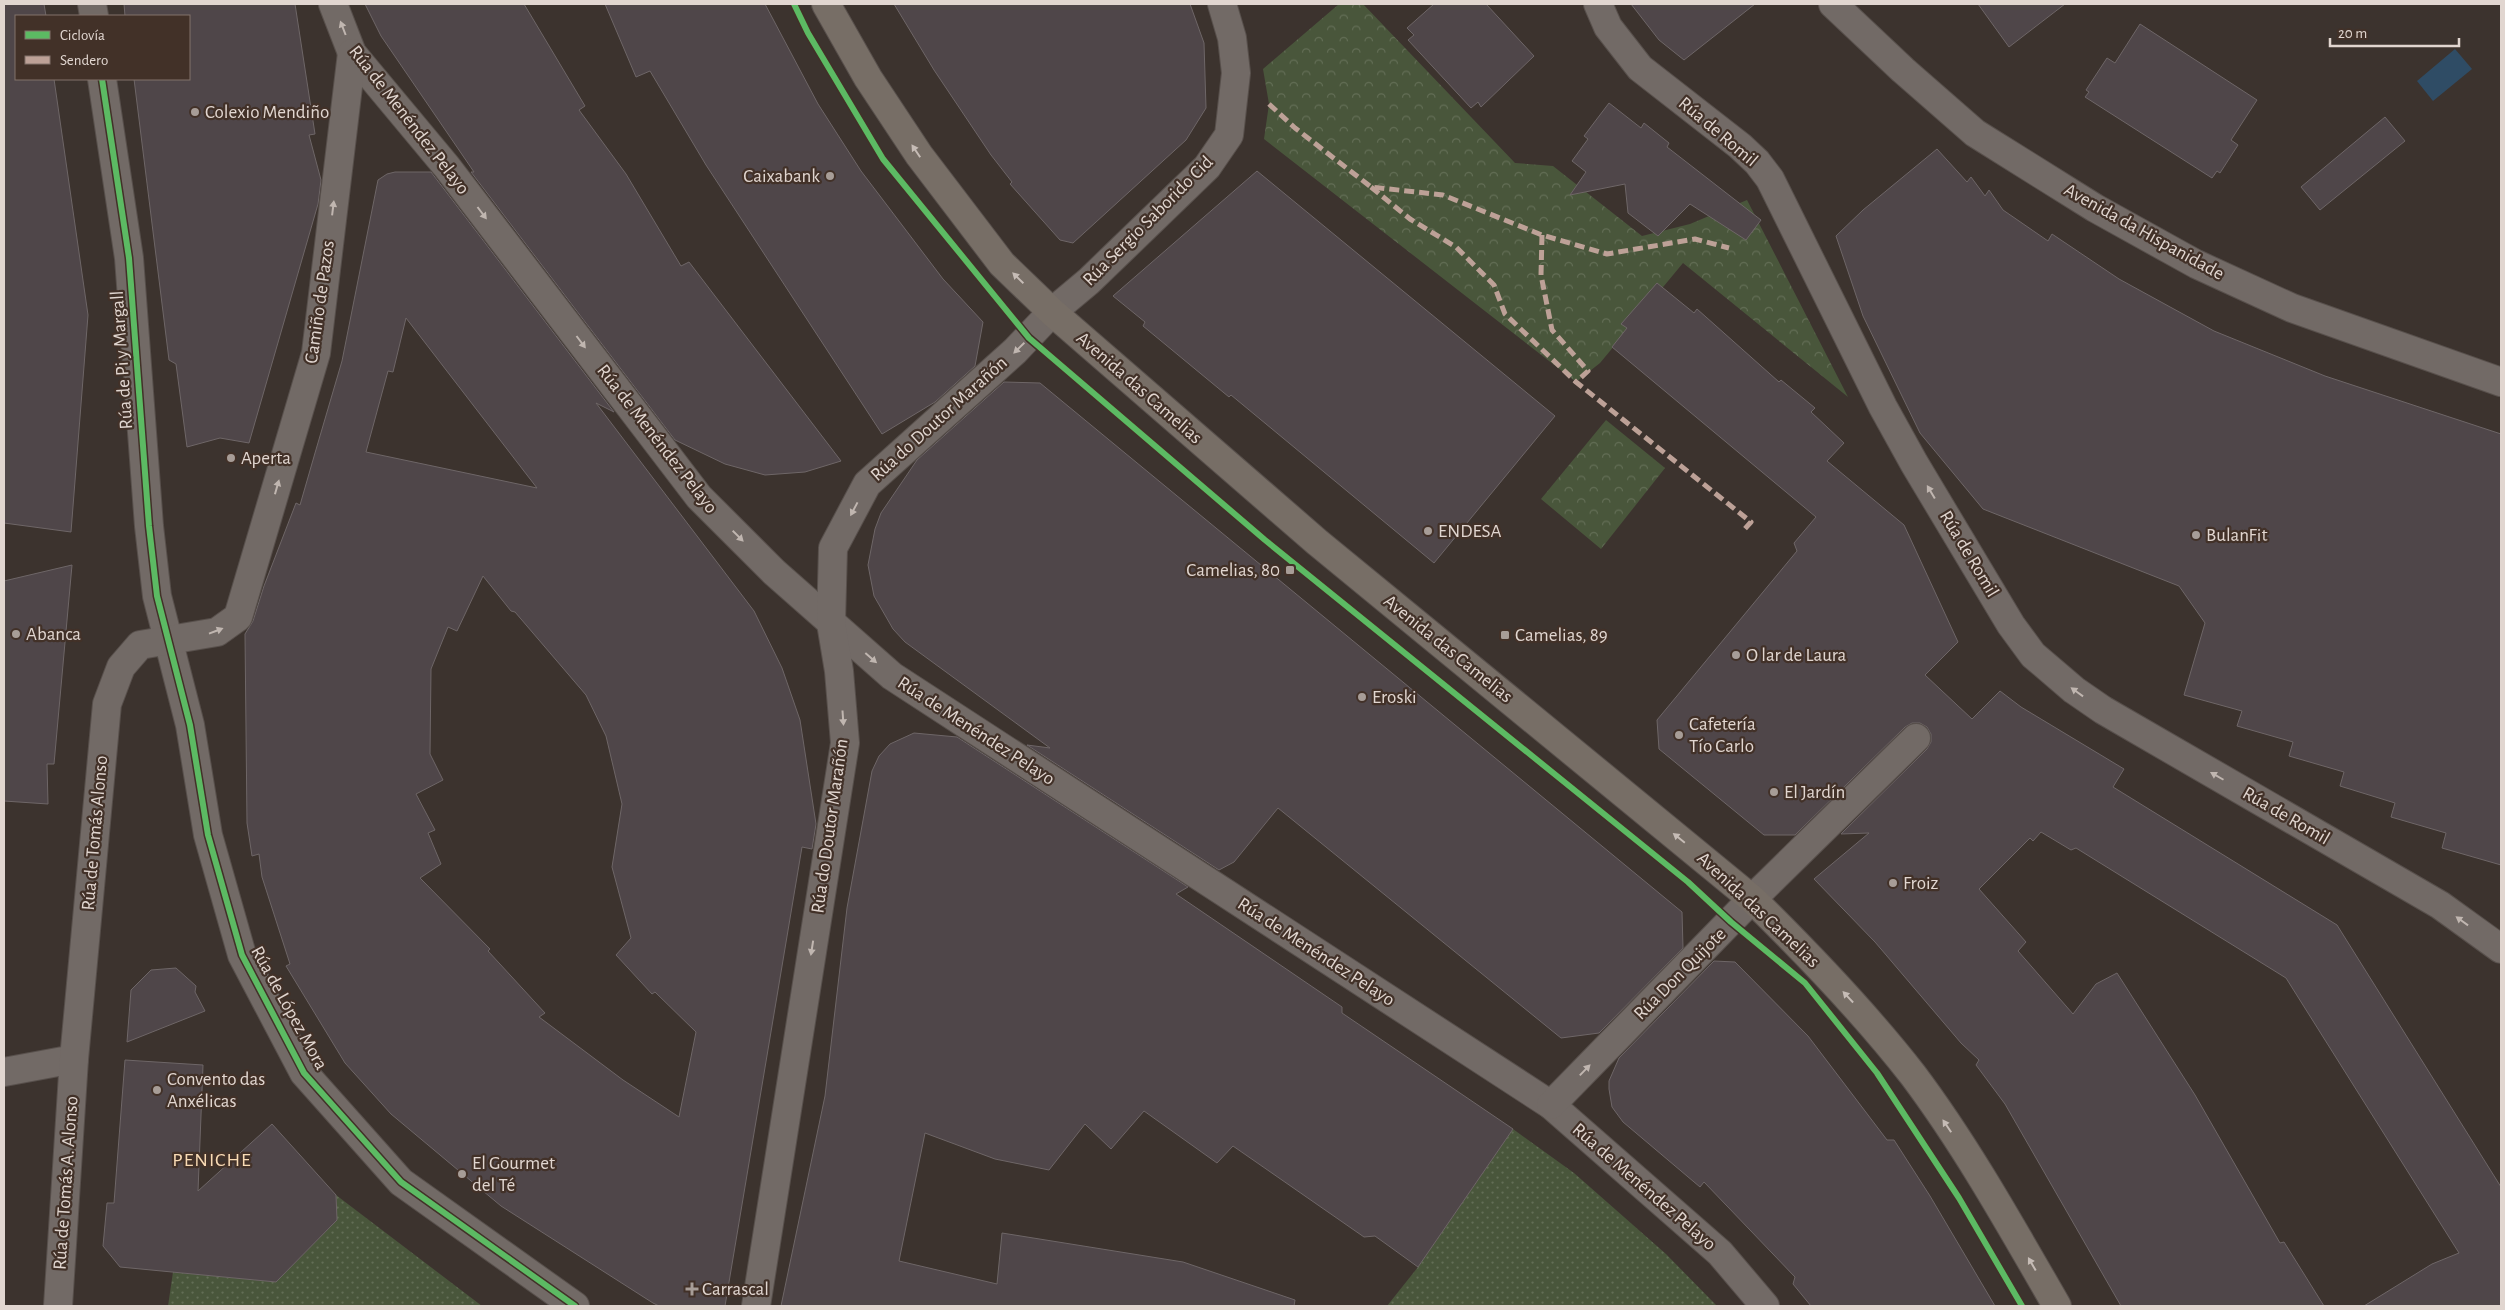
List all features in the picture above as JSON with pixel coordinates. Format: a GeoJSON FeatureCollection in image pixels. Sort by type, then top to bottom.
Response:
{"type":"FeatureCollection","features":[{"type":"Feature","properties":{"kind":"main road","name":"Avenida das Camelias"},"geometry":{"type":"LineString","coordinates":[[826,4],[868,78],[919,155],[1002,264],[1052,312],[1317,542],[1752,899],[1862,1012],[1914,1077],[1955,1137],[2057,1306]]}},
{"type":"Feature","properties":{"kind":"street","name":"Rúa de Menéndez Pelayo"},"geometry":{"type":"LineString","coordinates":[[334,4],[352,53],[448,168],[700,497],[774,572],[892,676],[1551,1105],[1720,1253],[1765,1306]]}},
{"type":"Feature","properties":{"kind":"street","name":"Rúa Sergio Saborido Cid"},"geometry":{"type":"LineString","coordinates":[[1052,312],[1089,281],[1207,167],[1230,135],[1236,73],[1232,38],[1222,4]]}},
{"type":"Feature","properties":{"kind":"street","name":"Rúa de Romil"},"geometry":{"type":"LineString","coordinates":[[1598,4],[1608,27],[1640,68],[1740,146],[1757,162],[1770,179],[1883,407],[1914,463],[2011,625],[2032,654],[2074,690],[2103,710],[2440,905],[2501,949]]}},
{"type":"Feature","properties":{"kind":"street","name":"Avenida da Hispanidade"},"geometry":{"type":"LineString","coordinates":[[1833,4],[1903,70],[1975,133],[2104,212],[2196,264],[2292,308],[2501,382]]}},
{"type":"Feature","properties":{"kind":"street","name":"Camiño de Pazos"},"geometry":{"type":"LineString","coordinates":[[168,639],[217,632],[238,617],[246,594],[316,354],[352,53]]}},
{"type":"Feature","properties":{"kind":"street","name":"Rúa de Pi y Margall"},"geometry":{"type":"LineString","coordinates":[[102,80],[129,258],[149,526],[157,596],[168,639]]}},
{"type":"Feature","properties":{"kind":"street","name":"Rúa do Doutor Marañón"},"geometry":{"type":"LineString","coordinates":[[756,1306],[845,743],[839,671],[830,622],[833,548],[867,484],[1016,351],[1052,312]]}},
{"type":"Feature","properties":{"kind":"street","name":"Rúa de Tomás Alonso"},"geometry":{"type":"LineString","coordinates":[[74,1059],[107,704],[121,667],[140,645],[168,639]]}},
{"type":"Feature","properties":{"kind":"street","name":"Rúa de López Mora"},"geometry":{"type":"LineString","coordinates":[[168,639],[190,725],[208,835],[242,955],[304,1073],[401,1182],[575,1306]]}},
{"type":"Feature","properties":{"kind":"street","name":"Rúa Don Quijote"},"geometry":{"type":"LineString","coordinates":[[1551,1105],[1752,899],[1916,738]]}},
{"type":"Feature","properties":{"kind":"street"},"geometry":{"type":"LineString","coordinates":[[4,1072],[74,1059]]}},
{"type":"Feature","properties":{"kind":"street","name":"Rúa de Tomás A. Alonso"},"geometry":{"type":"LineString","coordinates":[[58,1306],[74,1059]]}},
{"type":"Feature","properties":{"kind":"green space"},"geometry":{"type":"Polygon","coordinates":[[[1339,4],[1363,4],[1515,163],[1553,166],[1642,236],[1690,224],[1747,200],[1848,397],[1683,263],[1600,363],[1576,382],[1264,139],[1269,104],[1263,69],[1339,4]]]}},
{"type":"Feature","properties":{"kind":"green space"},"geometry":{"type":"Polygon","coordinates":[[[1606,420],[1665,468],[1601,549],[1541,499],[1606,420]]]}},
{"type":"Feature","properties":{"kind":"green space"},"geometry":{"type":"Polygon","coordinates":[[[1513,1129],[1574,1173],[1666,1254],[1717,1306],[1387,1306],[1418,1267],[1513,1129]]]}},
{"type":"Feature","properties":{"kind":"green space"},"geometry":{"type":"Polygon","coordinates":[[[336,1195],[482,1306],[168,1306],[173,1272],[276,1282],[337,1220],[336,1195]]]}},
{"type":"Feature","properties":{"kind":"water"},"geometry":{"type":"Polygon","coordinates":[[[2455,49],[2472,69],[2433,101],[2417,81],[2455,49]]]}},
{"type":"Feature","properties":{"kind":"building"},"geometry":{"type":"Polygon","coordinates":[[[4,4],[44,4],[46,15],[15,15],[15,80],[54,80],[88,315],[71,532],[4,523],[4,4]]]}},
{"type":"Feature","properties":{"kind":"building"},"geometry":{"type":"Polygon","coordinates":[[[124,4],[295,4],[315,134],[309,135],[321,180],[318,204],[249,443],[220,438],[187,447],[176,364],[169,360],[134,80],[190,80],[190,15],[125,15],[124,4]]]}},
{"type":"Feature","properties":{"kind":"building"},"geometry":{"type":"Polygon","coordinates":[[[365,4],[524,4],[585,106],[579,110],[626,174],[681,266],[689,262],[841,461],[805,472],[765,475],[725,464],[675,440],[471,172],[474,172],[381,36],[365,4]]]}},
{"type":"Feature","properties":{"kind":"building"},"geometry":{"type":"Polygon","coordinates":[[[605,4],[765,4],[818,104],[861,171],[943,279],[983,322],[975,366],[935,402],[882,434],[706,165],[650,71],[636,77],[605,4]]]}},
{"type":"Feature","properties":{"kind":"building"},"geometry":{"type":"Polygon","coordinates":[[[894,4],[1190,4],[1204,43],[1206,108],[1186,140],[1073,243],[1060,240],[1010,184],[1012,182],[991,155],[934,70],[894,4]]]}},
{"type":"Feature","properties":{"kind":"building"},"geometry":{"type":"Polygon","coordinates":[[[1434,4],[1486,4],[1534,56],[1481,107],[1478,102],[1471,108],[1408,40],[1414,35],[1407,28],[1434,4]]]}},
{"type":"Feature","properties":{"kind":"building"},"geometry":{"type":"Polygon","coordinates":[[[1631,4],[1755,4],[1684,60],[1659,40],[1631,4]]]}},
{"type":"Feature","properties":{"kind":"building"},"geometry":{"type":"Polygon","coordinates":[[[1978,4],[2065,4],[2009,47],[1978,4]]]}},
{"type":"Feature","properties":{"kind":"building"},"geometry":{"type":"Polygon","coordinates":[[[2140,24],[2257,100],[2231,140],[2238,145],[2220,173],[2217,171],[2212,178],[2085,97],[2089,92],[2086,90],[2107,58],[2115,63],[2140,24]]]}},
{"type":"Feature","properties":{"kind":"building"},"geometry":{"type":"Polygon","coordinates":[[[1609,103],[1641,128],[1644,123],[1669,143],[1667,147],[1761,220],[1746,240],[1690,204],[1658,236],[1628,213],[1625,184],[1570,195],[1586,172],[1572,161],[1588,139],[1584,136],[1609,103]]]}},
{"type":"Feature","properties":{"kind":"building"},"geometry":{"type":"Polygon","coordinates":[[[2385,117],[2405,141],[2320,210],[2301,187],[2385,117]]]}},
{"type":"Feature","properties":{"kind":"building"},"geometry":{"type":"Polygon","coordinates":[[[1937,149],[1967,182],[1971,177],[1985,196],[1989,190],[2003,210],[2048,241],[2052,234],[2119,279],[2214,331],[2325,376],[2501,434],[2501,865],[2442,848],[2446,833],[2391,817],[2395,803],[2340,786],[2344,772],[2289,756],[2293,742],[2237,726],[2242,711],[2184,695],[2205,623],[2179,586],[1983,509],[1920,433],[1863,316],[1836,236],[1863,210],[1937,149]]]}},
{"type":"Feature","properties":{"kind":"building"},"geometry":{"type":"Polygon","coordinates":[[[1257,171],[1555,416],[1434,563],[1231,395],[1229,397],[1143,326],[1145,322],[1113,296],[1257,171]]]}},
{"type":"Feature","properties":{"kind":"building"},"geometry":{"type":"Polygon","coordinates":[[[395,172],[431,172],[614,412],[596,403],[754,611],[782,668],[800,720],[816,824],[812,849],[802,847],[725,1306],[659,1306],[653,1303],[501,1206],[391,1114],[345,1063],[286,966],[290,964],[262,877],[259,854],[252,856],[247,823],[245,634],[253,621],[264,586],[296,503],[300,505],[342,361],[378,180],[387,174],[395,172]],[[406,318],[393,372],[388,371],[366,452],[537,488],[406,318]],[[483,576],[457,631],[448,627],[431,669],[430,754],[443,780],[416,794],[435,830],[428,833],[441,864],[420,878],[490,949],[488,951],[545,1013],[539,1017],[623,1080],[679,1117],[696,1032],[655,992],[652,994],[616,955],[631,938],[612,867],[622,804],[606,736],[586,695],[515,612],[511,611],[483,576]]]}},
{"type":"Feature","properties":{"kind":"building"},"geometry":{"type":"Polygon","coordinates":[[[1657,283],[1694,313],[1697,309],[1779,382],[1781,380],[1815,408],[1811,412],[1844,443],[1827,461],[1904,525],[1958,642],[1925,675],[1972,719],[2000,691],[2021,707],[2124,769],[2113,787],[2337,925],[2501,1187],[2501,1306],[2364,1306],[2432,1264],[2459,1253],[2286,978],[2076,848],[2071,850],[2041,832],[2033,841],[2030,838],[1979,889],[2026,942],[2018,951],[2073,1014],[2096,984],[2117,973],[2195,1095],[2280,1243],[2284,1242],[2324,1306],[2121,1306],[2005,1104],[1976,1065],[1979,1060],[1961,1043],[1875,942],[1814,879],[1869,833],[1841,834],[1927,749],[1931,742],[1931,734],[1927,727],[1920,723],[1912,723],[1905,727],[1795,835],[1764,835],[1659,749],[1657,720],[1797,551],[1794,543],[1816,517],[1612,347],[1627,328],[1621,324],[1657,283]]]}},
{"type":"Feature","properties":{"kind":"building"},"geometry":{"type":"Polygon","coordinates":[[[1004,382],[1040,383],[1682,912],[1683,948],[1599,1033],[1561,1038],[1278,808],[1234,862],[1219,870],[1027,745],[1050,748],[905,642],[893,629],[874,596],[868,565],[875,529],[881,513],[917,460],[1004,382]]]}},
{"type":"Feature","properties":{"kind":"building"},"geometry":{"type":"Polygon","coordinates":[[[72,565],[54,764],[47,764],[48,804],[4,801],[4,581],[72,565]]]}},
{"type":"Feature","properties":{"kind":"building"},"geometry":{"type":"Polygon","coordinates":[[[914,733],[957,737],[1188,887],[1176,894],[1342,1007],[1342,1013],[1513,1129],[1418,1267],[1375,1236],[1364,1237],[1233,1146],[1217,1163],[1144,1111],[1111,1149],[1085,1124],[1049,1170],[995,1159],[925,1133],[899,1261],[997,1284],[1002,1233],[1183,1262],[1295,1300],[1294,1306],[781,1306],[825,1096],[847,908],[872,771],[879,756],[890,744],[914,733]]]}},
{"type":"Feature","properties":{"kind":"building"},"geometry":{"type":"Polygon","coordinates":[[[1714,961],[1735,962],[1808,1036],[1887,1140],[1894,1140],[1930,1196],[1995,1306],[1811,1306],[1793,1284],[1795,1277],[1704,1182],[1700,1187],[1623,1122],[1612,1107],[1609,1089],[1609,1081],[1619,1058],[1714,961]]]}},
{"type":"Feature","properties":{"kind":"building"},"geometry":{"type":"Polygon","coordinates":[[[176,968],[196,986],[195,992],[205,1011],[127,1042],[131,990],[151,970],[176,968]]]}},
{"type":"Feature","properties":{"kind":"building"},"geometry":{"type":"Polygon","coordinates":[[[125,1060],[203,1065],[198,1191],[272,1124],[336,1195],[337,1220],[276,1282],[120,1267],[103,1246],[107,1203],[114,1203],[125,1060]]]}},
{"type":"Feature","properties":{"kind":"marked path"},"geometry":{"type":"LineString","coordinates":[[1269,104],[1295,128],[1371,187],[1443,195],[1542,235],[1607,254],[1695,239],[1729,248]]}},
{"type":"Feature","properties":{"kind":"marked path"},"geometry":{"type":"LineString","coordinates":[[1371,187],[1410,219],[1456,247],[1494,285],[1505,314],[1576,382]]}},
{"type":"Feature","properties":{"kind":"marked path"},"geometry":{"type":"LineString","coordinates":[[1542,235],[1541,275],[1552,330],[1588,371],[1576,382],[1751,522],[1743,531]]}},
{"type":"Feature","properties":{"kind":"cycle path"},"geometry":{"type":"LineString","coordinates":[[794,4],[808,33],[883,159],[1029,338],[1265,540],[1688,882],[1731,922],[1805,983],[1877,1073],[1959,1198],[2022,1306]]}},
{"type":"Feature","properties":{"kind":"cycle path"},"geometry":{"type":"LineString","coordinates":[[102,80],[129,258],[149,526],[157,596],[190,725],[208,835],[242,955],[304,1073],[401,1182],[575,1306]]}},
{"type":"Feature","properties":{"kind":"place","name":"Colexio Mendiño"},"geometry":{"type":"Point","coordinates":[195,112]}},
{"type":"Feature","properties":{"kind":"place","name":"Caixabank"},"geometry":{"type":"Point","coordinates":[830,176]}},
{"type":"Feature","properties":{"kind":"place","name":"Aperta"},"geometry":{"type":"Point","coordinates":[231,458]}},
{"type":"Feature","properties":{"kind":"place","name":"ENDESA"},"geometry":{"type":"Point","coordinates":[1428,531]}},
{"type":"Feature","properties":{"kind":"place","name":"BulanFit"},"geometry":{"type":"Point","coordinates":[2196,535]}},
{"type":"Feature","properties":{"kind":"place","name":"Camelias, 80"},"geometry":{"type":"Point","coordinates":[1290,570]}},
{"type":"Feature","properties":{"kind":"place","name":"Abanca"},"geometry":{"type":"Point","coordinates":[16,634]}},
{"type":"Feature","properties":{"kind":"place","name":"Camelias, 89"},"geometry":{"type":"Point","coordinates":[1505,635]}},
{"type":"Feature","properties":{"kind":"place","name":"O lar de Laura"},"geometry":{"type":"Point","coordinates":[1736,655]}},
{"type":"Feature","properties":{"kind":"place","name":"Eroski"},"geometry":{"type":"Point","coordinates":[1362,697]}},
{"type":"Feature","properties":{"kind":"place","name":"Cafetería Tío Carlo"},"geometry":{"type":"Point","coordinates":[1679,735]}},
{"type":"Feature","properties":{"kind":"place","name":"El Jardín"},"geometry":{"type":"Point","coordinates":[1774,792]}},
{"type":"Feature","properties":{"kind":"place","name":"Froiz"},"geometry":{"type":"Point","coordinates":[1893,883]}},
{"type":"Feature","properties":{"kind":"place","name":"Convento das Anxélicas"},"geometry":{"type":"Point","coordinates":[157,1090]}},
{"type":"Feature","properties":{"kind":"place","name":"El Gourmet del Té"},"geometry":{"type":"Point","coordinates":[462,1174]}},
{"type":"Feature","properties":{"kind":"place","name":"Carrascal"},"geometry":{"type":"Point","coordinates":[692,1289]}},
{"type":"Feature","properties":{"kind":"district","name":"PENICHE"},"geometry":{"type":"Point","coordinates":[212,1160]}}]}
